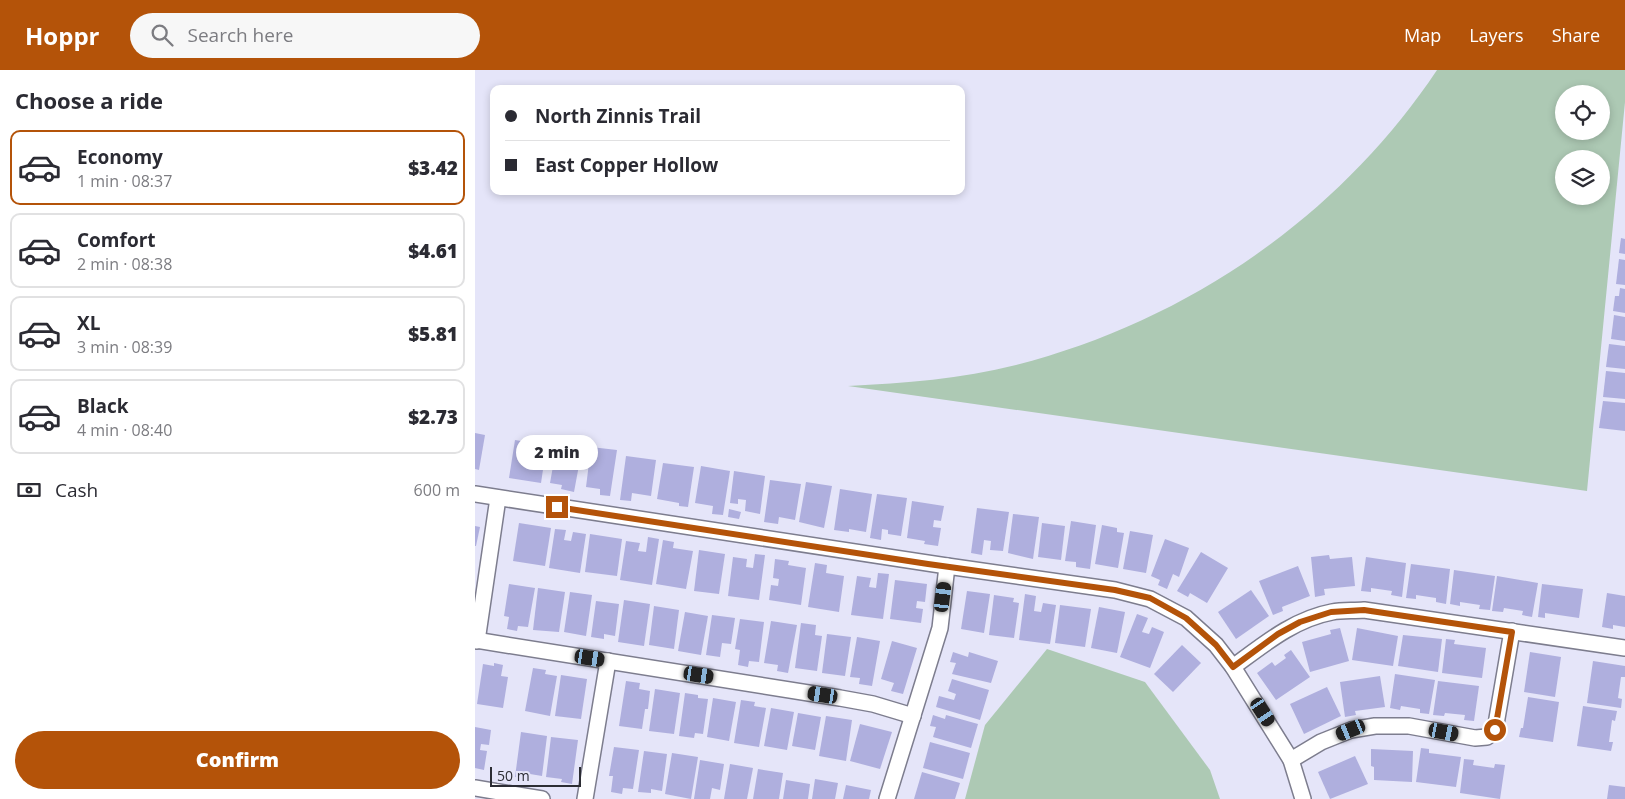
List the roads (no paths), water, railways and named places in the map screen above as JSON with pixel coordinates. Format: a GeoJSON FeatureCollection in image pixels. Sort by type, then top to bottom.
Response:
{"type":"FeatureCollection","features":[{"type":"Feature","properties":{"kind":"street"},"geometry":{"type":"LineString","coordinates":[[475,494],[1115,590],[1150,598],[1186,618],[1216,645],[1233,667],[1291,760],[1303,799]]}},
{"type":"Feature","properties":{"kind":"street"},"geometry":{"type":"LineString","coordinates":[[498,498],[476,640],[840,698],[873,704],[913,716]]}},
{"type":"Feature","properties":{"kind":"street"},"geometry":{"type":"LineString","coordinates":[[887,799],[940,628],[947,566]]}},
{"type":"Feature","properties":{"kind":"street"},"geometry":{"type":"LineString","coordinates":[[1233,667],[1278,634],[1300,622],[1331,612],[1364,610],[1625,648]]}},
{"type":"Feature","properties":{"kind":"street"},"geometry":{"type":"LineString","coordinates":[[1291,760],[1321,742],[1351,730],[1375,726],[1409,726],[1475,738],[1487,737],[1495,730],[1497,723],[1512,632]]}},
{"type":"Feature","properties":{"kind":"street"},"geometry":{"type":"LineString","coordinates":[[585,799],[608,661]]}},
{"type":"Feature","properties":{"kind":"street"},"geometry":{"type":"LineString","coordinates":[[475,788],[493,795],[542,799]]}}]}
